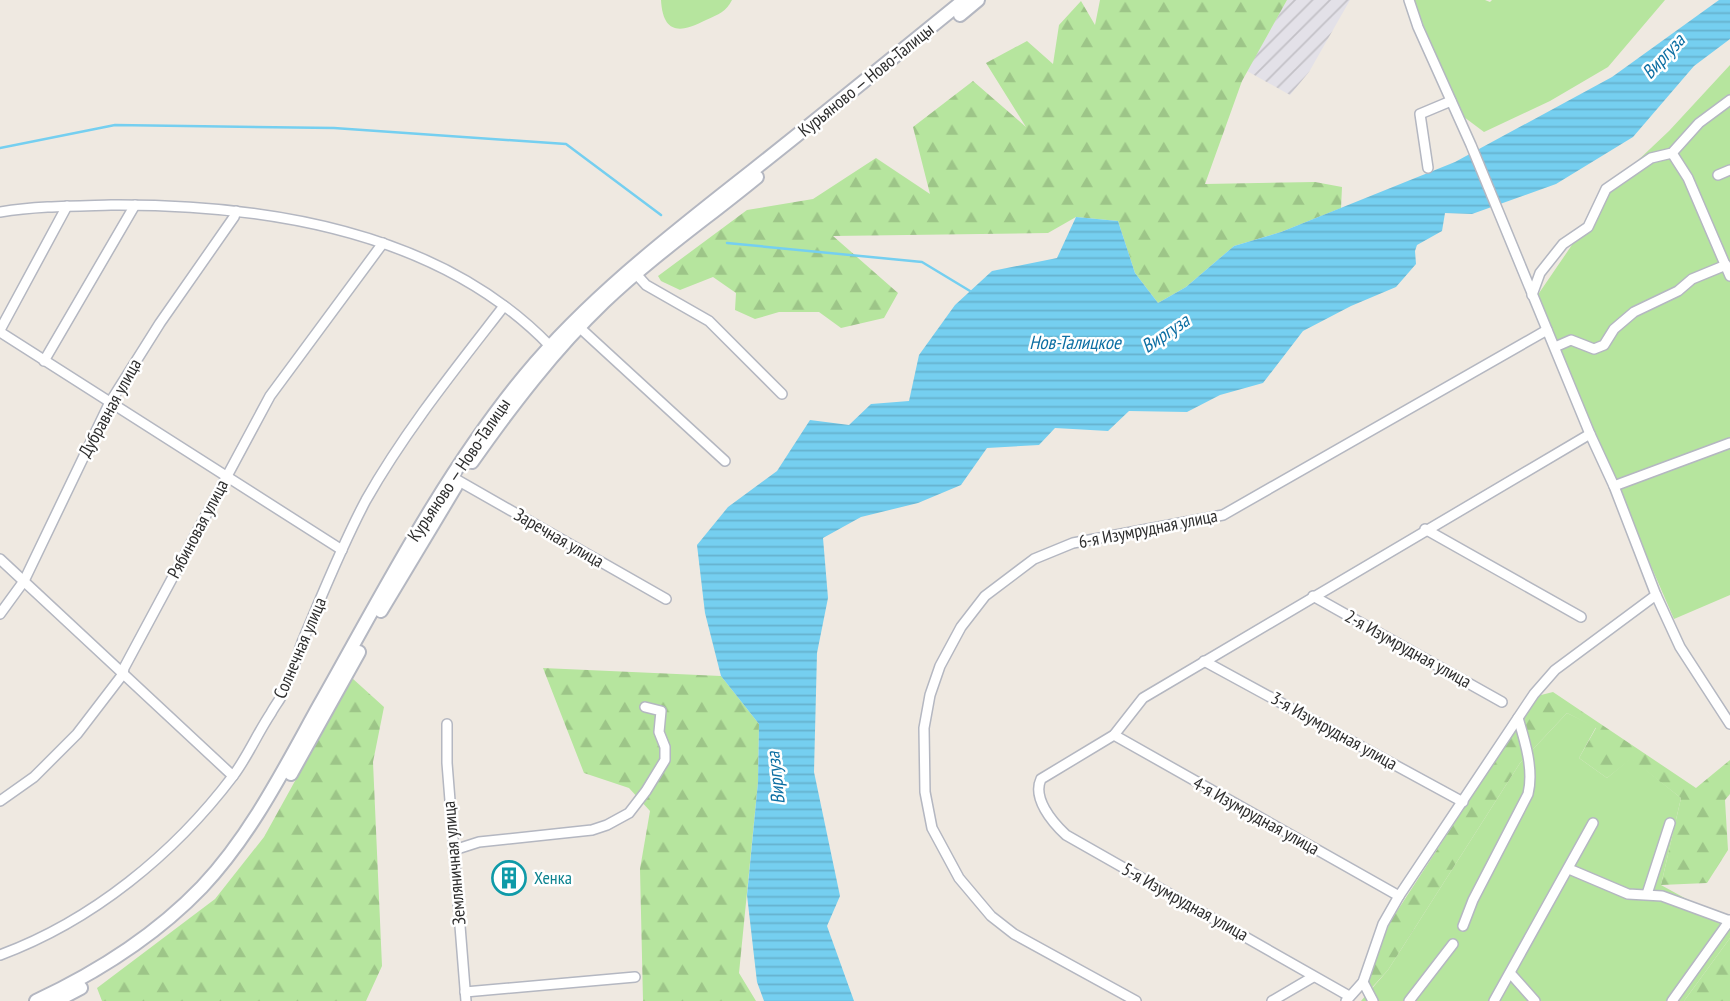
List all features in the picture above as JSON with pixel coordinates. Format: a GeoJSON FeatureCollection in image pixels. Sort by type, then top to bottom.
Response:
{"type":"FeatureCollection","features":[{"type":"Feature","properties":{"kind":"main road","name":"Курьяново — Ново-Талицы"},"geometry":{"type":"LineString","coordinates":[[455,479],[490,421],[573,321],[629,269],[964,0]]}},
{"type":"Feature","properties":{"kind":"main road","name":"Курьяново — Ново-Талицы"},"geometry":{"type":"LineString","coordinates":[[36,1001],[63,997],[153,932],[203,886],[237,843],[283,771],[415,533],[530,383],[579,327],[607,299],[978,0]]}},
{"type":"Feature","properties":{"kind":"street"},"geometry":{"type":"LineString","coordinates":[[1409,0],[1418,27],[1471,145],[1614,486],[1656,595],[1680,647],[1730,724]]}},
{"type":"Feature","properties":{"kind":"street"},"geometry":{"type":"LineString","coordinates":[[1532,295],[1540,273],[1563,244],[1588,227],[1606,189],[1651,158],[1672,153],[1699,123],[1730,100]]}},
{"type":"Feature","properties":{"kind":"street"},"geometry":{"type":"LineString","coordinates":[[1429,168],[1420,114],[1451,101]]}},
{"type":"Feature","properties":{"kind":"street"},"geometry":{"type":"LineString","coordinates":[[1672,153],[1688,178],[1730,276]]}},
{"type":"Feature","properties":{"kind":"street"},"geometry":{"type":"LineString","coordinates":[[1718,175],[1730,170]]}},
{"type":"Feature","properties":{"kind":"street"},"geometry":{"type":"LineString","coordinates":[[0,212],[40,206],[135,205],[236,211],[315,225],[383,243],[450,273],[504,306],[550,346]]}},
{"type":"Feature","properties":{"kind":"street"},"geometry":{"type":"LineString","coordinates":[[44,361],[135,205]]}},
{"type":"Feature","properties":{"kind":"street"},"geometry":{"type":"LineString","coordinates":[[67,206],[0,331],[109,404],[342,550]]}},
{"type":"Feature","properties":{"kind":"street","name":"Дубравная улица"},"geometry":{"type":"LineString","coordinates":[[0,614],[24,581],[109,404],[236,211]]}},
{"type":"Feature","properties":{"kind":"street","name":"Рябиновая улица"},"geometry":{"type":"LineString","coordinates":[[0,801],[34,777],[77,734],[123,674],[270,396],[383,243]]}},
{"type":"Feature","properties":{"kind":"street"},"geometry":{"type":"LineString","coordinates":[[1555,346],[1572,340],[1594,349],[1604,345],[1614,329],[1634,312],[1678,291],[1692,279],[1726,265]]}},
{"type":"Feature","properties":{"kind":"street"},"geometry":{"type":"LineString","coordinates":[[637,275],[646,285],[709,321],[782,394]]}},
{"type":"Feature","properties":{"kind":"street","name":"Солнечная улица"},"geometry":{"type":"LineString","coordinates":[[0,955],[62,928],[102,901],[150,864],[196,821],[233,776],[283,695],[303,640],[366,501],[442,386],[504,306]]}},
{"type":"Feature","properties":{"kind":"street"},"geometry":{"type":"LineString","coordinates":[[579,327],[725,461]]}},
{"type":"Feature","properties":{"kind":"street","name":"6-я Изумрудная улица"},"geometry":{"type":"LineString","coordinates":[[1136,1001],[1014,934],[991,916],[959,878],[932,828],[925,792],[924,728],[930,695],[940,666],[961,627],[985,596],[1034,559],[1073,543],[1223,515],[1547,330]]}},
{"type":"Feature","properties":{"kind":"street"},"geometry":{"type":"LineString","coordinates":[[1114,735],[1143,698],[1425,529],[1590,434]]}},
{"type":"Feature","properties":{"kind":"street"},"geometry":{"type":"LineString","coordinates":[[1614,486],[1730,443]]}},
{"type":"Feature","properties":{"kind":"street","name":"Заречная улица"},"geometry":{"type":"LineString","coordinates":[[455,479],[666,599]]}},
{"type":"Feature","properties":{"kind":"street"},"geometry":{"type":"LineString","coordinates":[[1425,529],[1581,617]]}},
{"type":"Feature","properties":{"kind":"street"},"geometry":{"type":"LineString","coordinates":[[0,559],[233,776]]}},
{"type":"Feature","properties":{"kind":"street"},"geometry":{"type":"LineString","coordinates":[[1348,998],[1363,982],[1383,923],[1399,896],[1534,694],[1555,670],[1656,595]]}},
{"type":"Feature","properties":{"kind":"street","name":"2-я Изумрудная улица"},"geometry":{"type":"LineString","coordinates":[[1313,596],[1502,702]]}},
{"type":"Feature","properties":{"kind":"street","name":"3-я Изумрудная улица"},"geometry":{"type":"LineString","coordinates":[[1204,661],[1463,802]]}},
{"type":"Feature","properties":{"kind":"street"},"geometry":{"type":"LineString","coordinates":[[454,850],[479,842],[592,830],[629,813],[665,760],[665,747],[659,732],[661,711],[645,707]]}},
{"type":"Feature","properties":{"kind":"street"},"geometry":{"type":"LineString","coordinates":[[1463,926],[1472,900],[1528,794],[1530,785],[1526,745],[1518,718]]}},
{"type":"Feature","properties":{"kind":"street","name":"Земляничная улица"},"geometry":{"type":"LineString","coordinates":[[447,724],[447,763],[466,997]]}},
{"type":"Feature","properties":{"kind":"street","name":"5-я Изумрудная улица"},"geometry":{"type":"LineString","coordinates":[[1114,735],[1041,779],[1038,792],[1053,822],[1066,835],[1285,958],[1348,998]]}},
{"type":"Feature","properties":{"kind":"street","name":"4-я Изумрудная улица"},"geometry":{"type":"LineString","coordinates":[[1114,735],[1399,896]]}},
{"type":"Feature","properties":{"kind":"street"},"geometry":{"type":"LineString","coordinates":[[1494,1001],[1593,823]]}},
{"type":"Feature","properties":{"kind":"street"},"geometry":{"type":"LineString","coordinates":[[1647,894],[1670,823]]}},
{"type":"Feature","properties":{"kind":"street"},"geometry":{"type":"LineString","coordinates":[[1569,869],[1628,894],[1647,894],[1686,903],[1730,920],[1672,1001]]}},
{"type":"Feature","properties":{"kind":"street"},"geometry":{"type":"LineString","coordinates":[[1409,1001],[1453,944]]}},
{"type":"Feature","properties":{"kind":"street"},"geometry":{"type":"LineString","coordinates":[[1511,974],[1535,1001]]}},
{"type":"Feature","properties":{"kind":"street"},"geometry":{"type":"LineString","coordinates":[[466,997],[635,977]]}},
{"type":"Feature","properties":{"kind":"street"},"geometry":{"type":"LineString","coordinates":[[1272,1001],[1313,977]]}},
{"type":"Feature","properties":{"kind":"street"},"geometry":{"type":"LineString","coordinates":[[1363,982],[1373,1001]]}},
{"type":"Feature","properties":{"kind":"shaded area"},"geometry":{"type":"Polygon","coordinates":[[[1287,0],[1350,0],[1309,72],[1290,95],[1247,71],[1287,0]]]}},
{"type":"Feature","properties":{"kind":"green space"},"geometry":{"type":"Polygon","coordinates":[[[661,0],[732,0],[718,14],[681,29],[665,20],[661,0]]]}},
{"type":"Feature","properties":{"kind":"green space"},"geometry":{"type":"Polygon","coordinates":[[[1100,0],[1287,0],[1242,81],[1205,184],[1315,182],[1342,187],[1341,208],[1281,232],[1234,246],[1186,287],[1158,303],[1135,273],[1118,221],[1076,217],[1048,233],[833,236],[898,293],[884,318],[841,328],[819,312],[779,312],[755,319],[735,310],[736,293],[713,277],[680,290],[661,281],[658,276],[747,210],[813,199],[876,158],[930,194],[913,127],[973,81],[1026,127],[986,63],[1027,41],[1053,64],[1059,25],[1081,1],[1095,25],[1100,0]]]}},
{"type":"Feature","properties":{"kind":"green space"},"geometry":{"type":"Polygon","coordinates":[[[1413,0],[1665,0],[1608,67],[1550,101],[1484,132],[1460,114],[1413,0]]]}},
{"type":"Feature","properties":{"kind":"green space"},"geometry":{"type":"Polygon","coordinates":[[[1730,65],[1730,595],[1674,619],[1535,299],[1615,182],[1669,131],[1730,65]]]}},
{"type":"Feature","properties":{"kind":"green space"},"geometry":{"type":"Polygon","coordinates":[[[543,668],[721,676],[759,724],[758,782],[739,973],[756,1001],[643,1001],[640,869],[650,811],[629,788],[584,773],[543,668]]]}},
{"type":"Feature","properties":{"kind":"green space"},"geometry":{"type":"Polygon","coordinates":[[[352,678],[384,707],[373,762],[382,966],[366,1001],[102,1001],[97,988],[215,899],[264,837],[352,678]]]}},
{"type":"Feature","properties":{"kind":"green space"},"geometry":{"type":"Polygon","coordinates":[[[1553,692],[1696,788],[1730,760],[1730,794],[1725,800],[1728,850],[1707,883],[1661,885],[1681,798],[1631,759],[1607,778],[1579,758],[1596,728],[1567,713],[1520,763],[1388,970],[1367,993],[1371,969],[1390,922],[1537,696],[1553,692]]]}},
{"type":"Feature","properties":{"kind":"green space"},"geometry":{"type":"Polygon","coordinates":[[[1567,713],[1596,727],[1579,758],[1607,778],[1631,758],[1681,798],[1661,885],[1730,923],[1730,938],[1684,1001],[1361,1001],[1388,970],[1520,763],[1567,713]]]}},
{"type":"Feature","properties":{"kind":"green space"},"geometry":{"type":"Polygon","coordinates":[[[1730,938],[1730,1001],[1684,1001],[1730,938]]]}},
{"type":"Feature","properties":{"kind":"water","name":"Нов-Талицкое"},"geometry":{"type":"Polygon","coordinates":[[[1719,0],[1730,0],[1730,39],[1694,66],[1633,137],[1556,184],[1472,214],[1445,213],[1442,231],[1417,245],[1416,264],[1396,287],[1303,331],[1263,383],[1220,395],[1187,412],[1129,411],[1108,431],[1055,428],[1039,445],[987,448],[961,485],[918,503],[861,517],[823,538],[828,598],[817,653],[814,772],[840,896],[827,926],[854,1001],[764,1001],[757,982],[747,895],[758,782],[759,724],[721,676],[705,613],[697,545],[728,507],[777,471],[810,420],[849,425],[871,404],[909,401],[919,355],[955,305],[992,271],[1057,258],[1076,217],[1118,221],[1135,273],[1158,303],[1186,287],[1234,246],[1281,232],[1455,162],[1612,77],[1719,0]]]}},
{"type":"Feature","properties":{"kind":"waterway"},"geometry":{"type":"LineString","coordinates":[[0,148],[115,125],[334,128],[566,144],[661,215]]}},
{"type":"Feature","properties":{"kind":"waterway"},"geometry":{"type":"LineString","coordinates":[[727,243],[922,262],[970,291]]}},
{"type":"Feature","properties":{"kind":"place","name":"Хенка"},"geometry":{"type":"Point","coordinates":[509,878]}},
{"type":"Feature","properties":{"kind":"water label","name":"Виргуза"},"geometry":{"type":"Point","coordinates":[1663,56]}},
{"type":"Feature","properties":{"kind":"water label","name":"Виргуза"},"geometry":{"type":"Point","coordinates":[1165,333]}},
{"type":"Feature","properties":{"kind":"water label","name":"Виргуза"},"geometry":{"type":"Point","coordinates":[775,778]}}]}
